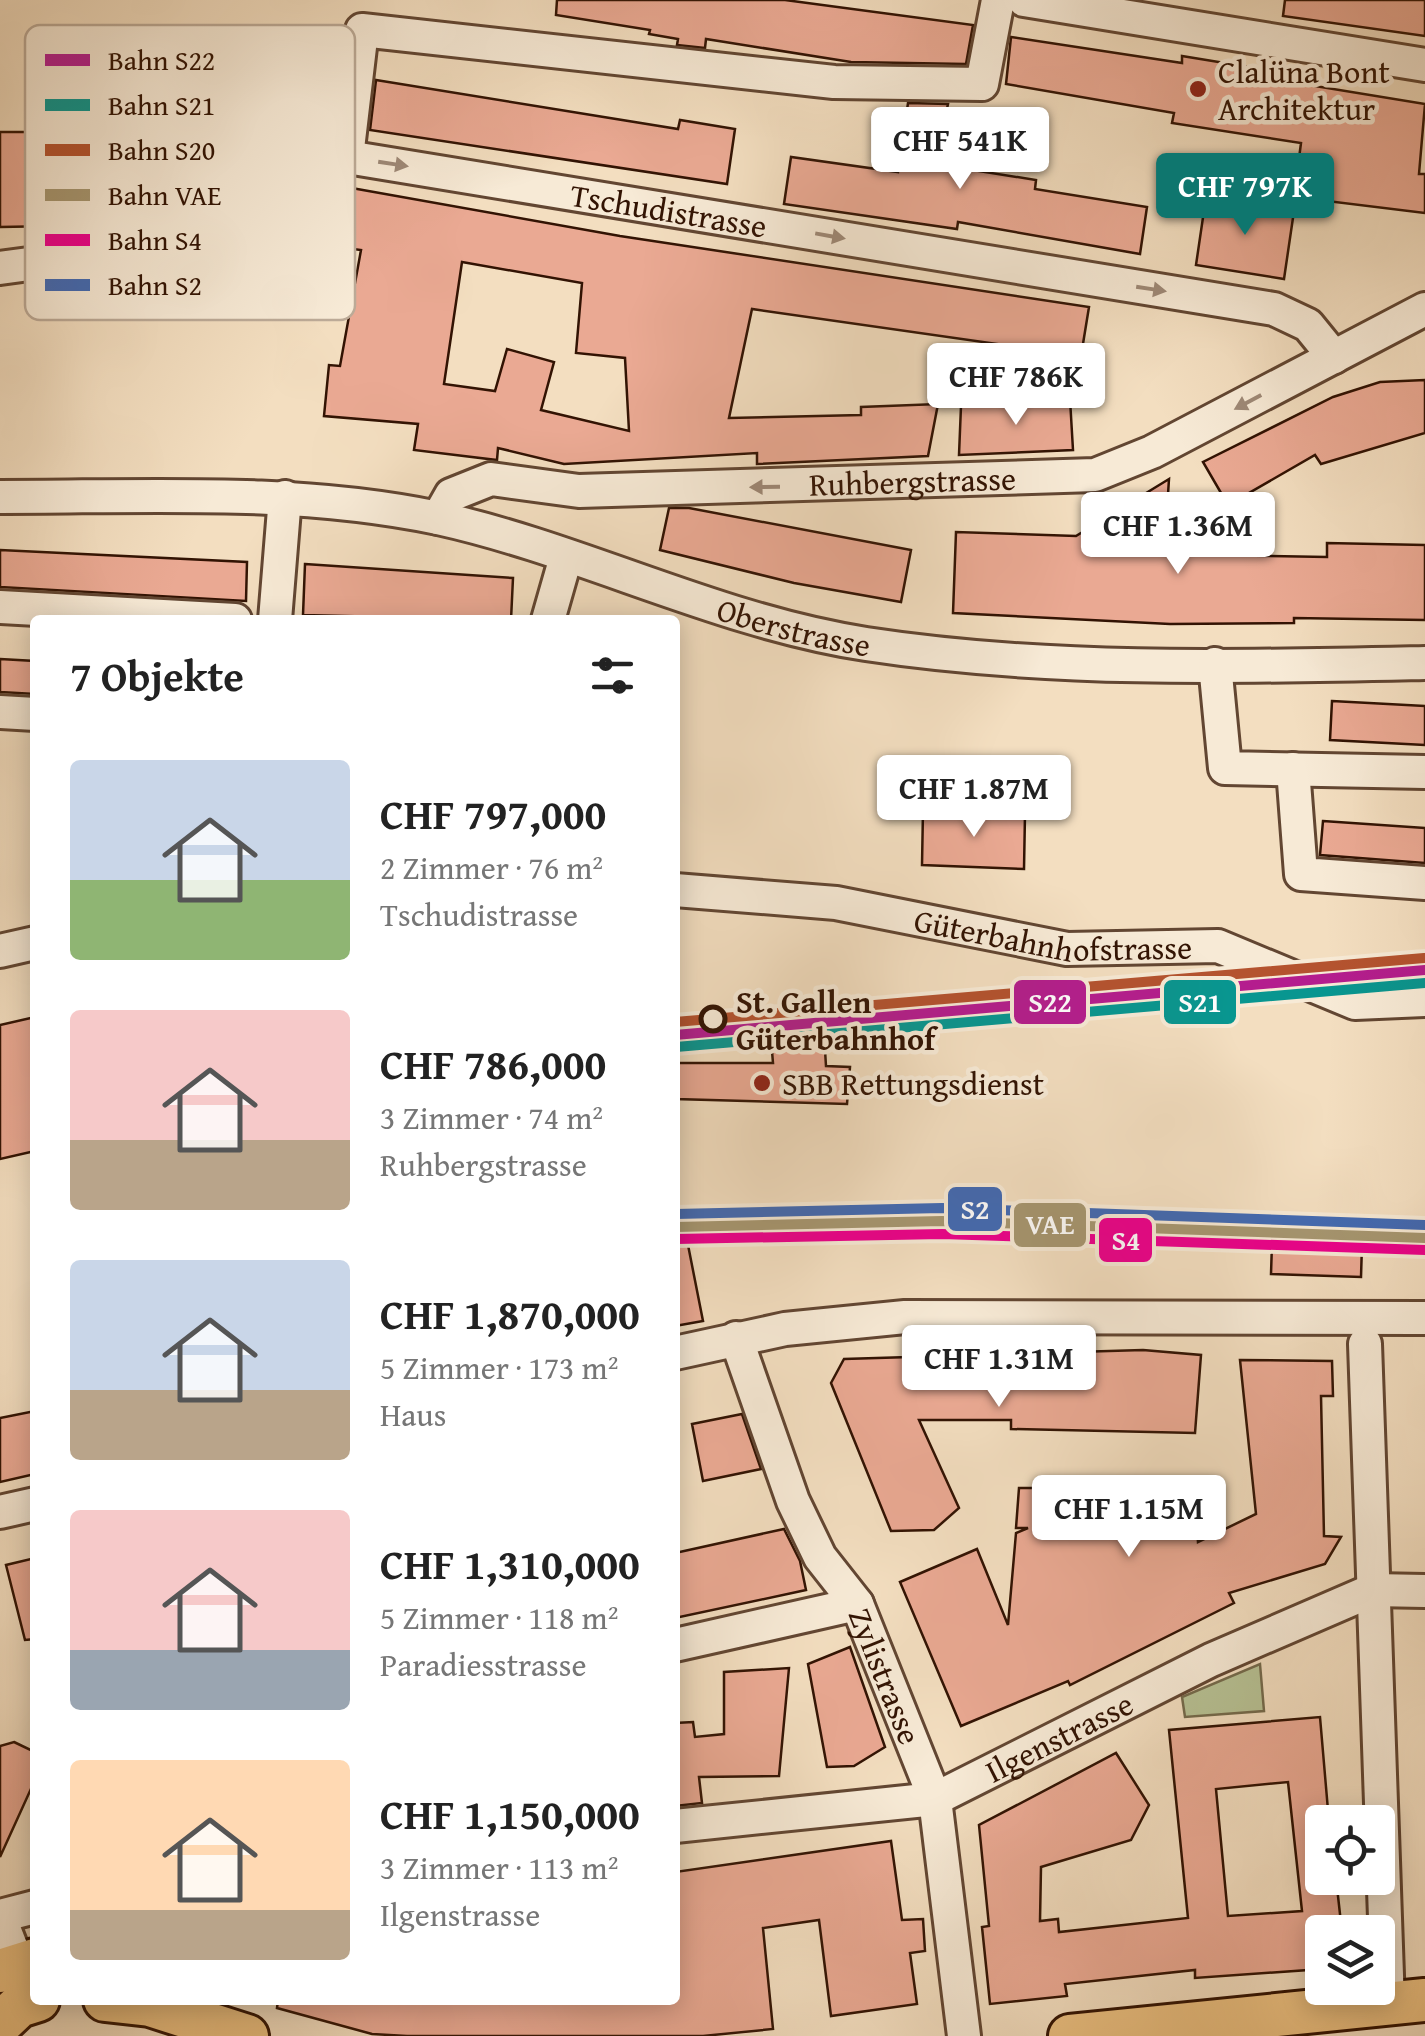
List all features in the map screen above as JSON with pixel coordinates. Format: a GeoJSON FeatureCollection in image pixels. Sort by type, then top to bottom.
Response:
{"type":"FeatureCollection","features":[{"type":"Feature","properties":{"kind":"main road"},"geometry":{"type":"LineString","coordinates":[[1070,2036],[1407,2002]]}},
{"type":"Feature","properties":{"kind":"main road"},"geometry":{"type":"LineString","coordinates":[[152,2005],[246,2036]]}},
{"type":"Feature","properties":{"kind":"street"},"geometry":{"type":"LineString","coordinates":[[355,86],[362,30],[834,82],[982,84],[998,0]]}},
{"type":"Feature","properties":{"kind":"street"},"geometry":{"type":"LineString","coordinates":[[1024,0],[1425,65]]}},
{"type":"Feature","properties":{"kind":"street","name":"Tschudistrasse"},"geometry":{"type":"LineString","coordinates":[[355,158],[1274,309],[1308,324],[1334,356]]}},
{"type":"Feature","properties":{"kind":"street"},"geometry":{"type":"LineString","coordinates":[[0,268],[25,265]]}},
{"type":"Feature","properties":{"kind":"street","name":"Ruhbergstrasse"},"geometry":{"type":"LineString","coordinates":[[438,518],[451,495],[491,479],[579,491],[1095,476],[1152,452],[1334,356],[1420,316]]}},
{"type":"Feature","properties":{"kind":"street","name":"Oberstrasse"},"geometry":{"type":"LineString","coordinates":[[0,497],[285,497],[438,518],[765,622],[864,644],[1046,661],[1425,663]]}},
{"type":"Feature","properties":{"kind":"street"},"geometry":{"type":"LineString","coordinates":[[274,615],[285,497]]}},
{"type":"Feature","properties":{"kind":"street"},"geometry":{"type":"LineString","coordinates":[[549,615],[566,557]]}},
{"type":"Feature","properties":{"kind":"street"},"geometry":{"type":"LineString","coordinates":[[0,606],[151,615]]}},
{"type":"Feature","properties":{"kind":"street"},"geometry":{"type":"LineString","coordinates":[[1214,664],[1226,768],[1425,772]]}},
{"type":"Feature","properties":{"kind":"street"},"geometry":{"type":"LineString","coordinates":[[0,712],[30,714]]}},
{"type":"Feature","properties":{"kind":"street"},"geometry":{"type":"LineString","coordinates":[[1293,768],[1301,874],[1425,883]]}},
{"type":"Feature","properties":{"kind":"street","name":"Güterbahnhofstrasse"},"geometry":{"type":"LineString","coordinates":[[680,890],[836,903],[1067,949],[1218,946],[1356,1003],[1425,1000]]}},
{"type":"Feature","properties":{"kind":"street"},"geometry":{"type":"LineString","coordinates":[[0,951],[30,945]]}},
{"type":"Feature","properties":{"kind":"street"},"geometry":{"type":"LineString","coordinates":[[680,1352],[842,1320],[962,1314],[1425,1318]]}},
{"type":"Feature","properties":{"kind":"street","name":"Zylistrasse"},"geometry":{"type":"LineString","coordinates":[[736,1338],[800,1515],[820,1557],[857,1604],[935,1800],[964,2036]]}},
{"type":"Feature","properties":{"kind":"street"},"geometry":{"type":"LineString","coordinates":[[1365,1344],[1373,1590],[1407,2002]]}},
{"type":"Feature","properties":{"kind":"street"},"geometry":{"type":"LineString","coordinates":[[0,1512],[30,1505]]}},
{"type":"Feature","properties":{"kind":"street","name":"Ilgenstrasse"},"geometry":{"type":"LineString","coordinates":[[680,1826],[935,1800],[1211,1660],[1373,1590],[1425,1590]]}},
{"type":"Feature","properties":{"kind":"street"},"geometry":{"type":"LineString","coordinates":[[680,1644],[857,1604]]}},
{"type":"Feature","properties":{"kind":"street"},"geometry":{"type":"LineString","coordinates":[[20,1987],[0,1917],[30,1908]]}},
{"type":"Feature","properties":{"kind":"green space"},"geometry":{"type":"Polygon","coordinates":[[[1260,1664],[1264,1711],[1185,1717],[1182,1697],[1260,1664]]]}},
{"type":"Feature","properties":{"kind":"building"},"geometry":{"type":"Polygon","coordinates":[[[557,0],[785,0],[973,25],[966,64],[851,62],[706,39],[705,48],[677,45],[678,39],[649,34],[650,30],[556,15],[557,0]]]}},
{"type":"Feature","properties":{"kind":"building"},"geometry":{"type":"Polygon","coordinates":[[[1285,0],[1425,0],[1425,36],[1283,16],[1285,0]]]}},
{"type":"Feature","properties":{"kind":"building"},"geometry":{"type":"Polygon","coordinates":[[[1011,37],[1182,63],[1182,56],[1273,71],[1272,79],[1425,104],[1419,174],[1425,174],[1425,213],[1294,197],[1301,143],[1172,123],[1174,113],[1006,84],[1011,37]]]}},
{"type":"Feature","properties":{"kind":"building"},"geometry":{"type":"Polygon","coordinates":[[[376,80],[678,129],[680,120],[735,129],[727,184],[370,130],[376,80]]]}},
{"type":"Feature","properties":{"kind":"building"},"geometry":{"type":"Polygon","coordinates":[[[908,103],[948,104],[943,128],[971,132],[966,169],[1036,180],[1035,189],[1147,207],[1140,254],[958,222],[957,229],[784,204],[791,157],[898,172],[908,103]]]}},
{"type":"Feature","properties":{"kind":"building"},"geometry":{"type":"Polygon","coordinates":[[[0,132],[25,132],[25,227],[0,227],[0,132]]]}},
{"type":"Feature","properties":{"kind":"building"},"geometry":{"type":"Polygon","coordinates":[[[355,189],[620,236],[1089,307],[1081,356],[752,309],[729,418],[861,415],[861,407],[938,404],[928,456],[757,464],[757,453],[564,464],[498,448],[497,460],[414,450],[418,424],[324,416],[329,365],[340,366],[348,320],[355,320],[355,283],[361,250],[355,249],[355,189]],[[462,262],[444,384],[495,391],[507,349],[554,362],[541,410],[629,431],[625,358],[576,353],[582,283],[462,262]]]}},
{"type":"Feature","properties":{"kind":"building"},"geometry":{"type":"Polygon","coordinates":[[[1206,197],[1294,211],[1284,279],[1196,265],[1206,197]]]}},
{"type":"Feature","properties":{"kind":"building"},"geometry":{"type":"Polygon","coordinates":[[[1425,380],[1425,433],[1321,464],[1315,455],[1228,505],[1203,462],[1333,397],[1380,382],[1425,380]]]}},
{"type":"Feature","properties":{"kind":"building"},"geometry":{"type":"Polygon","coordinates":[[[1070,399],[1073,450],[959,455],[961,406],[1070,399]]]}},
{"type":"Feature","properties":{"kind":"building"},"geometry":{"type":"Polygon","coordinates":[[[1169,479],[1165,541],[1143,554],[1327,557],[1327,543],[1425,545],[1425,620],[1294,618],[1294,623],[1170,624],[953,613],[956,532],[1076,536],[1169,479]]]}},
{"type":"Feature","properties":{"kind":"building"},"geometry":{"type":"Polygon","coordinates":[[[669,508],[689,508],[911,550],[901,602],[794,583],[660,550],[669,508]]]}},
{"type":"Feature","properties":{"kind":"building"},"geometry":{"type":"Polygon","coordinates":[[[0,550],[247,562],[246,601],[0,587],[0,550]]]}},
{"type":"Feature","properties":{"kind":"building"},"geometry":{"type":"Polygon","coordinates":[[[305,564],[513,578],[511,615],[303,615],[305,564]]]}},
{"type":"Feature","properties":{"kind":"building"},"geometry":{"type":"Polygon","coordinates":[[[0,659],[30,661],[30,694],[0,692],[0,659]]]}},
{"type":"Feature","properties":{"kind":"building"},"geometry":{"type":"Polygon","coordinates":[[[1332,701],[1425,706],[1425,745],[1330,740],[1332,701]]]}},
{"type":"Feature","properties":{"kind":"building"},"geometry":{"type":"Polygon","coordinates":[[[923,810],[1025,814],[1024,869],[922,865],[923,810]]]}},
{"type":"Feature","properties":{"kind":"building"},"geometry":{"type":"Polygon","coordinates":[[[1323,821],[1425,828],[1425,863],[1320,855],[1323,821]]]}},
{"type":"Feature","properties":{"kind":"building"},"geometry":{"type":"Polygon","coordinates":[[[30,1018],[30,1152],[0,1159],[0,1025],[30,1018]]]}},
{"type":"Feature","properties":{"kind":"building","name":"SBB Rettungsdienst"},"geometry":{"type":"Polygon","coordinates":[[[824,1034],[826,1066],[850,1067],[847,1104],[680,1099],[680,1063],[773,1063],[771,1039],[824,1034]]]}},
{"type":"Feature","properties":{"kind":"building"},"geometry":{"type":"Polygon","coordinates":[[[1272,1243],[1362,1245],[1361,1277],[1271,1274],[1272,1243]]]}},
{"type":"Feature","properties":{"kind":"building"},"geometry":{"type":"Polygon","coordinates":[[[688,1245],[703,1321],[680,1325],[680,1246],[688,1245]]]}},
{"type":"Feature","properties":{"kind":"building"},"geometry":{"type":"Polygon","coordinates":[[[1143,1350],[1201,1355],[1195,1433],[1011,1429],[1011,1420],[919,1420],[959,1508],[934,1530],[891,1531],[831,1383],[844,1359],[1143,1350]]]}},
{"type":"Feature","properties":{"kind":"building"},"geometry":{"type":"Polygon","coordinates":[[[1240,1360],[1332,1361],[1333,1396],[1321,1396],[1324,1536],[1341,1537],[1325,1564],[1229,1593],[1234,1603],[1070,1685],[1068,1681],[961,1726],[900,1582],[977,1549],[1008,1625],[1016,1533],[1028,1528],[1016,1528],[1019,1488],[1194,1488],[1198,1542],[1256,1514],[1240,1360]]]}},
{"type":"Feature","properties":{"kind":"building"},"geometry":{"type":"Polygon","coordinates":[[[30,1412],[30,1475],[0,1482],[0,1418],[30,1412]]]}},
{"type":"Feature","properties":{"kind":"building"},"geometry":{"type":"Polygon","coordinates":[[[742,1414],[761,1469],[703,1481],[692,1424],[742,1414]]]}},
{"type":"Feature","properties":{"kind":"building"},"geometry":{"type":"Polygon","coordinates":[[[784,1529],[800,1561],[806,1590],[680,1617],[680,1552],[784,1529]]]}},
{"type":"Feature","properties":{"kind":"building"},"geometry":{"type":"Polygon","coordinates":[[[30,1559],[30,1640],[25,1640],[6,1565],[30,1559]]]}},
{"type":"Feature","properties":{"kind":"building"},"geometry":{"type":"Polygon","coordinates":[[[850,1647],[885,1747],[854,1766],[827,1767],[808,1664],[850,1647]]]}},
{"type":"Feature","properties":{"kind":"building"},"geometry":{"type":"Polygon","coordinates":[[[789,1668],[779,1776],[699,1777],[702,1803],[680,1805],[680,1723],[693,1722],[695,1737],[724,1734],[724,1672],[789,1668]]]}},
{"type":"Feature","properties":{"kind":"building"},"geometry":{"type":"Polygon","coordinates":[[[1320,1717],[1328,1805],[1305,1805],[1305,1895],[1338,1895],[1340,1915],[1305,1915],[1305,1970],[1195,1978],[1195,1970],[1065,1984],[1067,1996],[990,2004],[982,1927],[989,1926],[979,1825],[1116,1753],[1149,1805],[1131,1840],[1041,1867],[1040,1921],[1058,1919],[1059,1932],[1188,1918],[1169,1730],[1320,1717]],[[1288,1782],[1216,1789],[1228,1916],[1302,1911],[1288,1782]]]}},
{"type":"Feature","properties":{"kind":"building"},"geometry":{"type":"Polygon","coordinates":[[[14,1742],[30,1750],[30,1791],[0,1857],[0,1746],[14,1742]]]}},
{"type":"Feature","properties":{"kind":"building"},"geometry":{"type":"Polygon","coordinates":[[[891,1841],[902,1920],[923,1919],[925,1951],[910,1953],[917,2004],[831,2016],[819,1920],[763,1928],[773,2029],[703,2036],[407,2036],[372,2034],[277,2008],[680,2005],[680,1871],[891,1841]]]}},
{"type":"Feature","properties":{"kind":"rail line","name":"S20"},"geometry":{"type":"LineString","coordinates":[[680,1022],[1424,958]]}},
{"type":"Feature","properties":{"kind":"rail line","name":"S22"},"geometry":{"type":"LineString","coordinates":[[680,1035],[1425,970]]}},
{"type":"Feature","properties":{"kind":"rail line","name":"S21"},"geometry":{"type":"LineString","coordinates":[[680,1047],[1425,983]]}},
{"type":"Feature","properties":{"kind":"rail line","name":"S2"},"geometry":{"type":"LineString","coordinates":[[680,1214],[942,1208],[1425,1225]]}},
{"type":"Feature","properties":{"kind":"rail line","name":"VAE"},"geometry":{"type":"LineString","coordinates":[[680,1227],[942,1221],[1425,1238]]}},
{"type":"Feature","properties":{"kind":"rail line","name":"S4"},"geometry":{"type":"LineString","coordinates":[[680,1239],[942,1234],[1425,1250]]}},
{"type":"Feature","properties":{"kind":"place","name":"Clalüna Bont Architektur"},"geometry":{"type":"Point","coordinates":[1198,89]}},
{"type":"Feature","properties":{"kind":"place","name":"St. Gallen Güterbahnhof"},"geometry":{"type":"Point","coordinates":[713,1019]}},
{"type":"Feature","properties":{"kind":"place","name":"SBB Rettungsdienst"},"geometry":{"type":"Point","coordinates":[762,1083]}}]}
